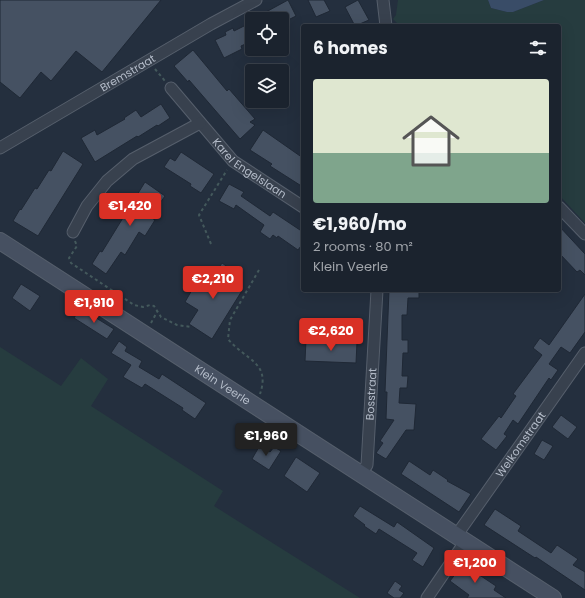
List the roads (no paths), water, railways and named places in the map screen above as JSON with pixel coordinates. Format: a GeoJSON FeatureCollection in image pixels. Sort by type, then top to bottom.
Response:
{"type":"FeatureCollection","features":[{"type":"Feature","properties":{"kind":"main road","name":"Klein Veerle"},"geometry":{"type":"LineString","coordinates":[[0,241],[553,598]]}},
{"type":"Feature","properties":{"kind":"street","name":"Bremstraat"},"geometry":{"type":"LineString","coordinates":[[0,148],[148,60],[256,0]]}},
{"type":"Feature","properties":{"kind":"street"},"geometry":{"type":"LineString","coordinates":[[383,0],[388,24]]}},
{"type":"Feature","properties":{"kind":"street","name":"Karel Engelslaan"},"geometry":{"type":"LineString","coordinates":[[171,88],[233,161],[301,206]]}},
{"type":"Feature","properties":{"kind":"street"},"geometry":{"type":"LineString","coordinates":[[73,232],[87,206],[107,181],[133,159],[200,123]]}},
{"type":"Feature","properties":{"kind":"street"},"geometry":{"type":"LineString","coordinates":[[561,208],[585,234]]}},
{"type":"Feature","properties":{"kind":"street","name":"Bosstraat"},"geometry":{"type":"LineString","coordinates":[[361,473],[367,465],[377,292]]}},
{"type":"Feature","properties":{"kind":"street","name":"Welkomstraat"},"geometry":{"type":"LineString","coordinates":[[461,539],[585,353]]}},
{"type":"Feature","properties":{"kind":"street"},"geometry":{"type":"LineString","coordinates":[[427,598],[461,539]]}},
{"type":"Feature","properties":{"kind":"water"},"geometry":{"type":"Polygon","coordinates":[[[488,0],[544,0],[513,12],[507,12],[491,8],[488,0]]]}}]}
